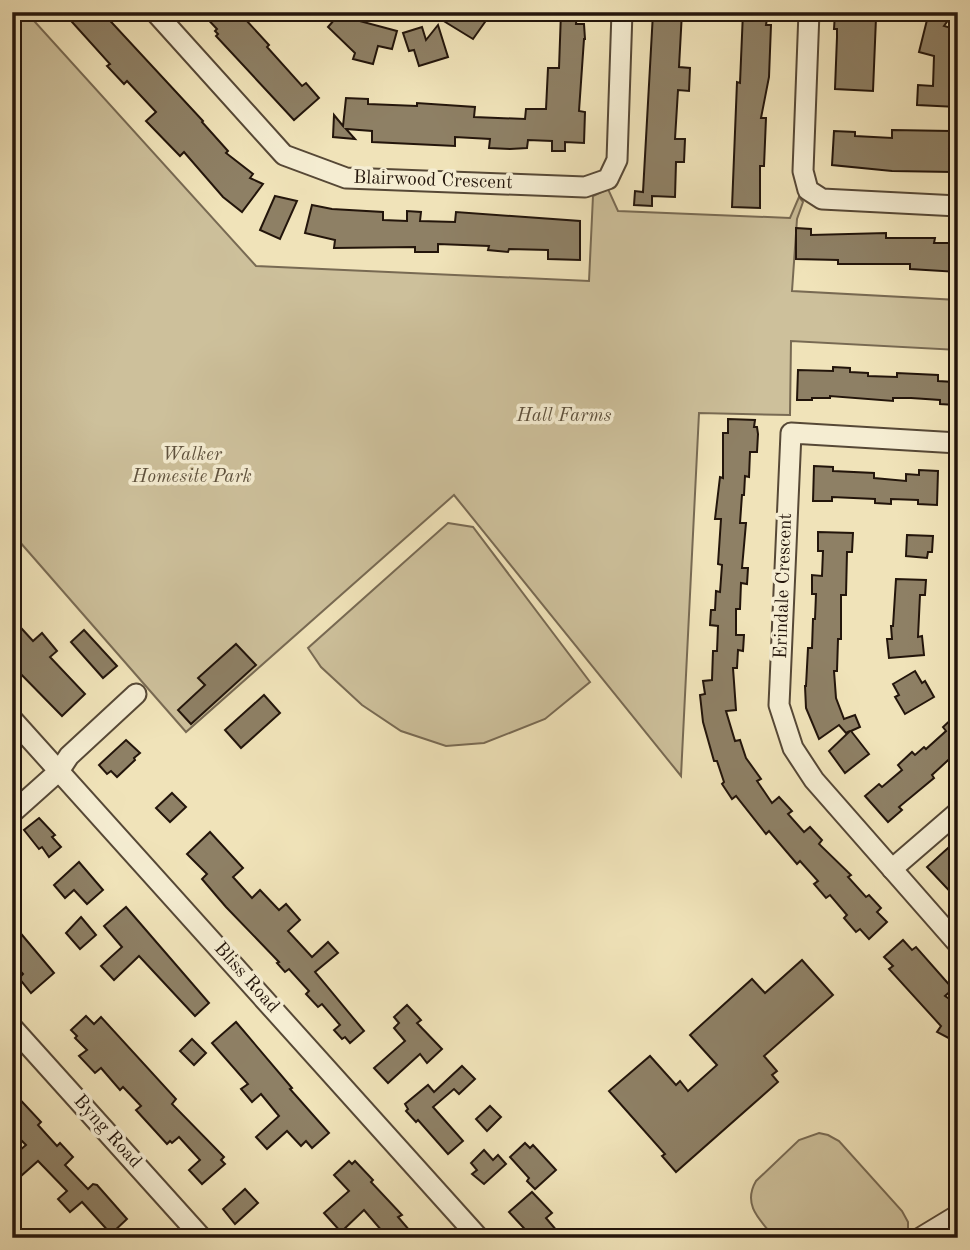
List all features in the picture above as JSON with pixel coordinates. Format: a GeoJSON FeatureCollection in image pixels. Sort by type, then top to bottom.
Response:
{"type":"FeatureCollection","features":[{"type":"Feature","properties":{"kind":"street","name":"Blairwood Crescent"},"geometry":{"type":"LineString","coordinates":[[155,12],[284,155],[346,178],[584,187],[608,179],[617,160],[622,12]]}},
{"type":"Feature","properties":{"kind":"street"},"geometry":{"type":"LineString","coordinates":[[809,12],[803,171],[808,190],[822,199],[958,206]]}},
{"type":"Feature","properties":{"kind":"street","name":"Erindale Crescent"},"geometry":{"type":"LineString","coordinates":[[958,443],[791,433],[779,705],[793,748],[814,780],[958,944]]}},
{"type":"Feature","properties":{"kind":"street"},"geometry":{"type":"LineString","coordinates":[[12,813],[59,771],[69,755],[136,694]]}},
{"type":"Feature","properties":{"kind":"street","name":"Bliss Road"},"geometry":{"type":"LineString","coordinates":[[12,719],[479,1238]]}},
{"type":"Feature","properties":{"kind":"street"},"geometry":{"type":"LineString","coordinates":[[892,869],[958,812]]}},
{"type":"Feature","properties":{"kind":"street","name":"Byng Road"},"geometry":{"type":"LineString","coordinates":[[12,1027],[202,1238]]}},
{"type":"Feature","properties":{"kind":"street"},"geometry":{"type":"LineString","coordinates":[[920,1238],[958,1215]]}},
{"type":"Feature","properties":{"kind":"green space"},"geometry":{"type":"Polygon","coordinates":[[[12,12],[26,12],[256,266],[589,281],[593,196],[608,189],[618,211],[790,218],[799,197],[803,202],[797,219],[792,291],[958,300],[958,350],[791,341],[790,415],[699,413],[681,776],[454,495],[186,732],[12,533],[12,12]]]}},
{"type":"Feature","properties":{"kind":"green space"},"geometry":{"type":"Polygon","coordinates":[[[448,523],[473,527],[590,682],[545,719],[484,743],[446,746],[401,731],[362,705],[321,667],[308,648],[448,523]]]}},
{"type":"Feature","properties":{"kind":"green space"},"geometry":{"type":"Polygon","coordinates":[[[819,1133],[839,1141],[902,1211],[908,1222],[908,1235],[904,1238],[775,1238],[755,1212],[752,1190],[756,1181],[799,1140],[819,1133]]]}},
{"type":"Feature","properties":{"kind":"building"},"geometry":{"type":"Polygon","coordinates":[[[63,12],[102,12],[203,121],[228,151],[226,153],[253,174],[250,178],[263,184],[242,212],[223,197],[184,152],[180,156],[146,121],[156,112],[127,81],[124,84],[107,66],[110,64],[63,12]]]}},
{"type":"Feature","properties":{"kind":"building"},"geometry":{"type":"Polygon","coordinates":[[[201,12],[255,12],[246,20],[302,86],[306,83],[319,98],[294,120],[216,36],[217,29],[201,12]]]}},
{"type":"Feature","properties":{"kind":"building"},"geometry":{"type":"Polygon","coordinates":[[[341,12],[358,12],[352,19],[397,31],[392,49],[378,46],[373,64],[353,59],[355,53],[328,27],[341,12]]]}},
{"type":"Feature","properties":{"kind":"building"},"geometry":{"type":"Polygon","coordinates":[[[447,12],[492,12],[473,39],[442,20],[447,12]]]}},
{"type":"Feature","properties":{"kind":"building"},"geometry":{"type":"Polygon","coordinates":[[[561,12],[577,12],[576,24],[584,24],[579,111],[585,112],[584,143],[565,142],[565,151],[552,151],[552,141],[528,140],[527,148],[510,149],[489,148],[490,139],[455,137],[455,146],[372,142],[372,131],[346,129],[355,139],[333,137],[334,115],[343,126],[346,98],[368,99],[368,104],[417,106],[417,103],[475,107],[474,117],[525,119],[526,109],[546,109],[548,68],[559,68],[561,12]]]}},
{"type":"Feature","properties":{"kind":"building"},"geometry":{"type":"Polygon","coordinates":[[[682,12],[679,67],[690,68],[689,91],[678,90],[675,139],[685,139],[684,162],[676,162],[675,197],[652,196],[652,206],[634,205],[635,191],[643,192],[653,13],[682,12]]]}},
{"type":"Feature","properties":{"kind":"building"},"geometry":{"type":"Polygon","coordinates":[[[743,12],[768,12],[766,25],[771,25],[769,77],[761,118],[766,118],[764,166],[760,166],[760,208],[732,207],[743,12]]]}},
{"type":"Feature","properties":{"kind":"building"},"geometry":{"type":"Polygon","coordinates":[[[929,12],[954,12],[944,26],[958,30],[958,60],[951,86],[958,87],[957,107],[917,105],[918,85],[933,86],[934,56],[919,52],[929,12]]]}},
{"type":"Feature","properties":{"kind":"building"},"geometry":{"type":"Polygon","coordinates":[[[835,13],[876,18],[873,91],[835,89],[835,13]]]}},
{"type":"Feature","properties":{"kind":"building"},"geometry":{"type":"Polygon","coordinates":[[[438,25],[448,57],[419,66],[414,50],[409,51],[403,33],[422,27],[426,40],[438,25]]]}},
{"type":"Feature","properties":{"kind":"building"},"geometry":{"type":"Polygon","coordinates":[[[892,130],[950,131],[949,148],[953,148],[952,172],[892,171],[832,165],[834,131],[855,132],[855,136],[892,138],[892,130]]]}},
{"type":"Feature","properties":{"kind":"building"},"geometry":{"type":"Polygon","coordinates":[[[275,196],[297,201],[280,239],[260,230],[275,196]]]}},
{"type":"Feature","properties":{"kind":"building"},"geometry":{"type":"Polygon","coordinates":[[[312,205],[383,212],[383,220],[407,221],[407,211],[421,212],[420,221],[455,222],[456,212],[580,221],[580,260],[548,259],[548,250],[509,249],[508,252],[488,250],[489,246],[438,244],[438,252],[415,252],[415,247],[334,248],[335,240],[305,233],[312,205]]]}},
{"type":"Feature","properties":{"kind":"building"},"geometry":{"type":"Polygon","coordinates":[[[796,228],[811,229],[811,235],[886,233],[886,238],[935,238],[934,243],[957,243],[958,272],[910,269],[910,264],[838,264],[838,260],[796,259],[796,228]]]}},
{"type":"Feature","properties":{"kind":"building"},"geometry":{"type":"Polygon","coordinates":[[[833,367],[850,368],[850,372],[868,373],[868,376],[897,377],[897,373],[938,375],[938,381],[954,382],[955,405],[940,404],[940,400],[911,398],[893,398],[893,401],[830,396],[797,400],[798,370],[833,371],[833,367]]]}},
{"type":"Feature","properties":{"kind":"building"},"geometry":{"type":"Polygon","coordinates":[[[728,419],[755,420],[754,427],[757,427],[758,434],[757,452],[750,452],[749,477],[745,476],[740,523],[746,523],[742,568],[748,568],[747,584],[741,583],[740,609],[736,609],[736,635],[744,635],[743,651],[738,650],[737,668],[733,668],[736,710],[726,711],[735,741],[740,740],[746,758],[761,779],[757,781],[772,803],[779,797],[792,811],[788,814],[804,832],[810,827],[822,840],[819,844],[851,875],[848,877],[866,897],[869,895],[881,908],[877,912],[887,922],[869,939],[860,929],[856,932],[844,918],[847,915],[830,895],[826,898],[814,884],[818,881],[800,861],[797,864],[769,831],[766,834],[736,796],[732,799],[722,784],[724,782],[717,761],[714,761],[703,722],[700,695],[705,694],[703,681],[712,680],[713,651],[717,651],[718,626],[710,625],[711,610],[715,610],[716,591],[720,592],[722,565],[718,564],[721,519],[715,519],[720,477],[723,478],[723,433],[728,433],[728,419]]]}},
{"type":"Feature","properties":{"kind":"building"},"geometry":{"type":"Polygon","coordinates":[[[814,466],[833,467],[833,471],[874,473],[874,478],[906,481],[906,474],[919,475],[919,470],[938,471],[937,505],[918,504],[918,500],[891,499],[891,504],[875,503],[875,499],[832,497],[832,501],[813,501],[814,466]]]}},
{"type":"Feature","properties":{"kind":"building"},"geometry":{"type":"Polygon","coordinates":[[[818,532],[853,533],[852,552],[847,552],[846,595],[841,595],[841,639],[838,639],[837,671],[834,671],[836,698],[844,719],[855,715],[860,727],[851,731],[869,754],[845,773],[829,751],[850,731],[846,733],[839,725],[819,739],[806,708],[808,648],[812,648],[815,619],[816,594],[812,594],[812,575],[822,576],[823,551],[818,551],[818,532]]]}},
{"type":"Feature","properties":{"kind":"building"},"geometry":{"type":"Polygon","coordinates":[[[907,535],[933,536],[932,552],[928,552],[927,558],[906,556],[907,535]]]}},
{"type":"Feature","properties":{"kind":"building"},"geometry":{"type":"Polygon","coordinates":[[[896,579],[926,580],[925,595],[920,595],[918,637],[922,636],[924,655],[889,658],[887,639],[892,639],[896,579]]]}},
{"type":"Feature","properties":{"kind":"building"},"geometry":{"type":"Polygon","coordinates":[[[12,618],[33,641],[42,633],[57,651],[50,657],[85,694],[62,716],[12,665],[12,618]]]}},
{"type":"Feature","properties":{"kind":"building"},"geometry":{"type":"Polygon","coordinates":[[[84,630],[117,666],[103,678],[71,642],[84,630]]]}},
{"type":"Feature","properties":{"kind":"building"},"geometry":{"type":"Polygon","coordinates":[[[236,644],[256,665],[191,724],[178,710],[205,685],[198,678],[236,644]]]}},
{"type":"Feature","properties":{"kind":"building"},"geometry":{"type":"Polygon","coordinates":[[[915,671],[922,683],[925,681],[934,697],[905,714],[895,697],[899,695],[893,684],[915,671]]]}},
{"type":"Feature","properties":{"kind":"building"},"geometry":{"type":"Polygon","coordinates":[[[264,695],[280,713],[241,748],[225,730],[264,695]]]}},
{"type":"Feature","properties":{"kind":"building"},"geometry":{"type":"Polygon","coordinates":[[[958,713],[958,751],[932,775],[934,778],[899,807],[902,810],[888,822],[865,796],[879,784],[882,787],[902,770],[898,765],[912,752],[915,755],[924,747],[926,749],[946,731],[943,727],[958,713]]]}},
{"type":"Feature","properties":{"kind":"building"},"geometry":{"type":"Polygon","coordinates":[[[126,740],[140,753],[117,777],[111,771],[107,774],[99,765],[126,740]]]}},
{"type":"Feature","properties":{"kind":"building"},"geometry":{"type":"Polygon","coordinates":[[[172,793],[186,807],[170,822],[156,808],[172,793]]]}},
{"type":"Feature","properties":{"kind":"building"},"geometry":{"type":"Polygon","coordinates":[[[39,818],[55,835],[52,837],[61,847],[49,857],[24,830],[39,818]]]}},
{"type":"Feature","properties":{"kind":"building"},"geometry":{"type":"Polygon","coordinates":[[[210,832],[243,868],[233,877],[252,898],[260,890],[279,910],[286,904],[300,920],[288,931],[312,957],[328,942],[338,953],[315,972],[364,1031],[350,1043],[334,1030],[340,1025],[322,1004],[318,1007],[306,994],[309,991],[289,969],[285,972],[277,963],[279,962],[202,879],[207,874],[187,854],[210,832]]]}},
{"type":"Feature","properties":{"kind":"building"},"geometry":{"type":"Polygon","coordinates":[[[958,839],[958,900],[927,867],[958,839]]]}},
{"type":"Feature","properties":{"kind":"building"},"geometry":{"type":"Polygon","coordinates":[[[79,862],[103,890],[87,904],[74,890],[65,898],[54,885],[79,862]]]}},
{"type":"Feature","properties":{"kind":"building"},"geometry":{"type":"Polygon","coordinates":[[[126,907],[209,1003],[195,1016],[139,956],[114,980],[101,966],[122,947],[104,926],[126,907]]]}},
{"type":"Feature","properties":{"kind":"building"},"geometry":{"type":"Polygon","coordinates":[[[81,917],[96,935],[80,949],[66,933],[81,917]]]}},
{"type":"Feature","properties":{"kind":"building"},"geometry":{"type":"Polygon","coordinates":[[[12,923],[54,973],[31,993],[19,978],[23,974],[12,962],[12,923]]]}},
{"type":"Feature","properties":{"kind":"building"},"geometry":{"type":"Polygon","coordinates":[[[903,940],[912,950],[916,947],[953,989],[945,996],[958,1005],[958,1043],[937,1032],[941,1026],[889,969],[893,966],[884,957],[903,940]]]}},
{"type":"Feature","properties":{"kind":"building"},"geometry":{"type":"Polygon","coordinates":[[[802,960],[833,995],[764,1056],[777,1071],[772,1075],[778,1082],[676,1172],[662,1156],[665,1154],[609,1091],[650,1056],[676,1085],[680,1081],[688,1091],[717,1065],[690,1035],[752,979],[765,993],[802,960]]]}},
{"type":"Feature","properties":{"kind":"building"},"geometry":{"type":"Polygon","coordinates":[[[407,1005],[421,1020],[417,1023],[442,1049],[427,1063],[420,1054],[388,1083],[374,1068],[405,1041],[394,1028],[399,1023],[394,1017],[407,1005]]]}},
{"type":"Feature","properties":{"kind":"building"},"geometry":{"type":"Polygon","coordinates":[[[86,1016],[94,1024],[101,1017],[176,1099],[172,1104],[224,1157],[221,1160],[225,1164],[202,1184],[189,1170],[200,1160],[179,1137],[167,1144],[136,1110],[141,1106],[123,1087],[120,1090],[101,1068],[95,1073],[79,1056],[87,1050],[71,1030],[86,1016]]]}},
{"type":"Feature","properties":{"kind":"building"},"geometry":{"type":"Polygon","coordinates":[[[236,1022],[329,1133],[312,1148],[306,1141],[301,1146],[287,1131],[267,1149],[256,1137],[279,1116],[261,1094],[252,1102],[241,1089],[248,1084],[212,1043],[236,1022]]]}},
{"type":"Feature","properties":{"kind":"building"},"geometry":{"type":"Polygon","coordinates":[[[192,1039],[206,1053],[194,1065],[180,1051],[192,1039]]]}},
{"type":"Feature","properties":{"kind":"building"},"geometry":{"type":"Polygon","coordinates":[[[462,1066],[475,1079],[459,1094],[454,1089],[433,1107],[463,1141],[448,1154],[418,1120],[416,1122],[406,1111],[408,1109],[405,1104],[428,1085],[434,1092],[462,1066]]]}},
{"type":"Feature","properties":{"kind":"building"},"geometry":{"type":"Polygon","coordinates":[[[12,1091],[41,1122],[38,1125],[57,1146],[60,1143],[73,1157],[65,1165],[88,1189],[93,1184],[97,1185],[127,1219],[111,1234],[82,1202],[70,1212],[58,1199],[67,1191],[38,1161],[12,1184],[12,1157],[26,1145],[12,1131],[12,1091]]]}},
{"type":"Feature","properties":{"kind":"building"},"geometry":{"type":"Polygon","coordinates":[[[490,1106],[501,1117],[487,1131],[476,1119],[490,1106]]]}},
{"type":"Feature","properties":{"kind":"building"},"geometry":{"type":"Polygon","coordinates":[[[525,1143],[530,1148],[533,1145],[556,1170],[535,1189],[510,1157],[525,1143]]]}},
{"type":"Feature","properties":{"kind":"building"},"geometry":{"type":"Polygon","coordinates":[[[484,1150],[493,1160],[498,1155],[506,1164],[484,1184],[472,1174],[477,1170],[471,1163],[484,1150]]]}},
{"type":"Feature","properties":{"kind":"building"},"geometry":{"type":"Polygon","coordinates":[[[349,1161],[352,1164],[355,1161],[373,1180],[371,1182],[402,1215],[398,1217],[416,1238],[388,1238],[364,1210],[341,1232],[324,1213],[349,1191],[334,1175],[349,1161]]]}},
{"type":"Feature","properties":{"kind":"building"},"geometry":{"type":"Polygon","coordinates":[[[245,1189],[258,1203],[235,1224],[223,1209],[245,1189]]]}},
{"type":"Feature","properties":{"kind":"building"},"geometry":{"type":"Polygon","coordinates":[[[532,1192],[552,1213],[546,1218],[563,1238],[533,1238],[509,1212],[532,1192]]]}},
{"type":"Feature","properties":{"kind":"park label","name":"Hall Farms"},"geometry":{"type":"Point","coordinates":[564,416]}},
{"type":"Feature","properties":{"kind":"park label","name":"Walker Homesite Park"},"geometry":{"type":"Point","coordinates":[192,466]}}]}
